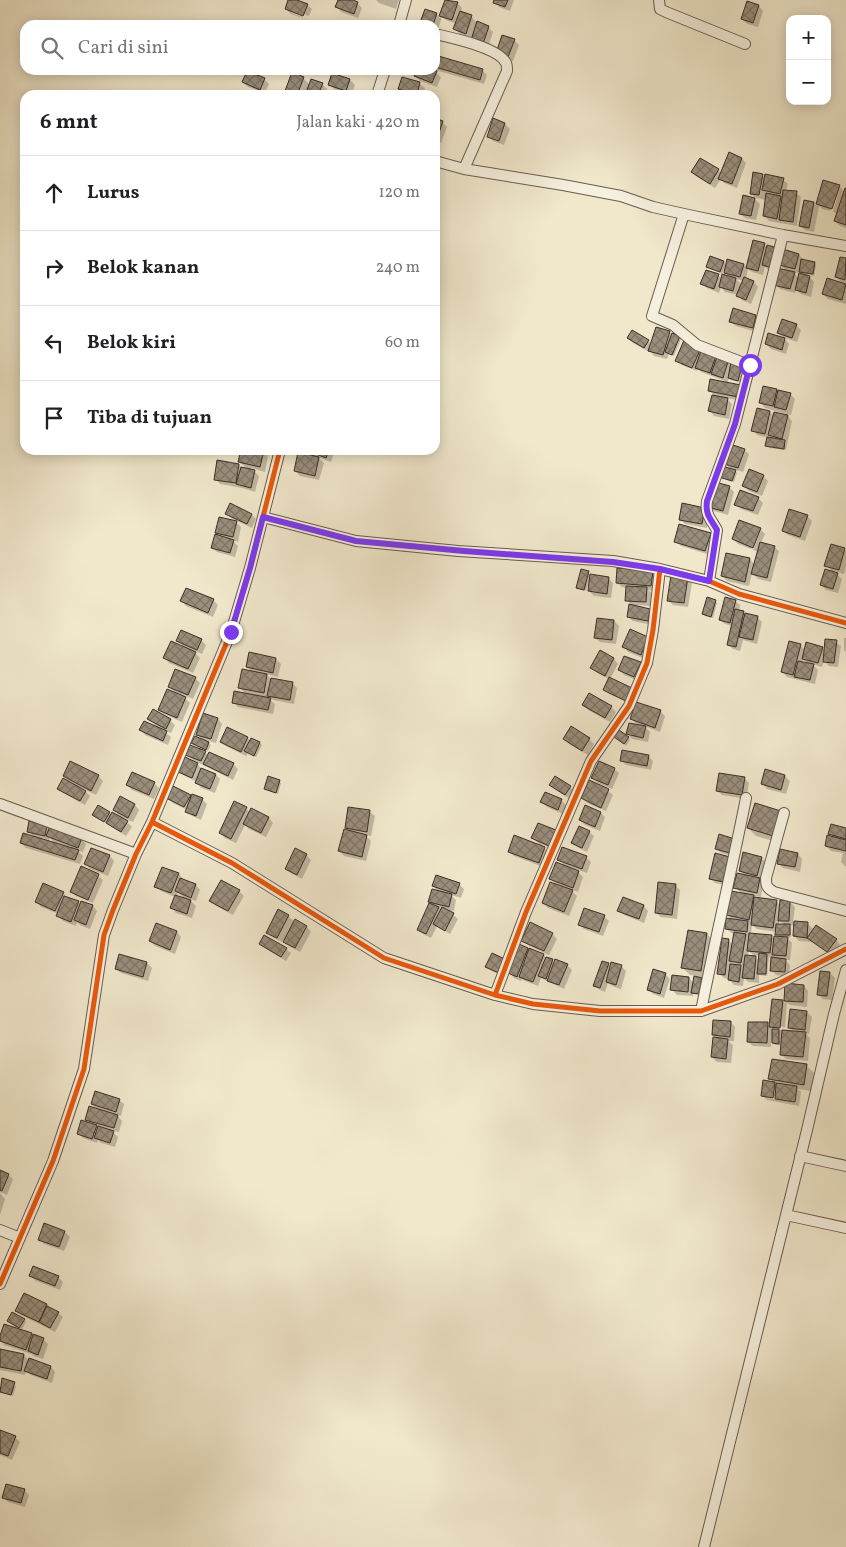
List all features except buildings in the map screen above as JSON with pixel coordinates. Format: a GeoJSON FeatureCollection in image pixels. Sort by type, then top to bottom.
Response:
{"type":"FeatureCollection","features":[{"type":"Feature","properties":{"kind":"street"},"geometry":{"type":"LineString","coordinates":[[400,20],[406,0]]}},
{"type":"Feature","properties":{"kind":"street"},"geometry":{"type":"LineString","coordinates":[[659,0],[660,9],[745,44]]}},
{"type":"Feature","properties":{"kind":"street"},"geometry":{"type":"LineString","coordinates":[[440,35],[492,50],[507,64],[508,71],[464,168]]}},
{"type":"Feature","properties":{"kind":"street"},"geometry":{"type":"LineString","coordinates":[[379,90],[383,75]]}},
{"type":"Feature","properties":{"kind":"street"},"geometry":{"type":"LineString","coordinates":[[440,162],[621,196],[653,207],[684,214],[846,246]]}},
{"type":"Feature","properties":{"kind":"street"},"geometry":{"type":"LineString","coordinates":[[684,214],[652,316],[673,325],[696,344],[750,365]]}},
{"type":"Feature","properties":{"kind":"street"},"geometry":{"type":"LineString","coordinates":[[709,581],[717,530],[707,515],[707,501],[735,424],[783,235]]}},
{"type":"Feature","properties":{"kind":"street"},"geometry":{"type":"LineString","coordinates":[[0,1284],[53,1161],[84,1069],[104,935],[136,854],[152,822],[231,632],[250,568],[279,455]]}},
{"type":"Feature","properties":{"kind":"street"},"geometry":{"type":"LineString","coordinates":[[263,517],[356,541],[613,562],[660,569],[709,581],[738,594],[846,623]]}},
{"type":"Feature","properties":{"kind":"street"},"geometry":{"type":"LineString","coordinates":[[495,995],[526,912],[591,761],[629,706],[647,664],[660,569]]}},
{"type":"Feature","properties":{"kind":"street"},"geometry":{"type":"LineString","coordinates":[[701,1011],[746,798]]}},
{"type":"Feature","properties":{"kind":"street"},"geometry":{"type":"LineString","coordinates":[[0,804],[136,854]]}},
{"type":"Feature","properties":{"kind":"street"},"geometry":{"type":"LineString","coordinates":[[784,813],[766,878],[768,889],[846,911]]}},
{"type":"Feature","properties":{"kind":"street"},"geometry":{"type":"LineString","coordinates":[[152,822],[232,863],[384,958],[495,995],[533,1004],[600,1011],[701,1011],[778,984],[846,949]]}},
{"type":"Feature","properties":{"kind":"street"},"geometry":{"type":"LineString","coordinates":[[704,1547],[846,970]]}},
{"type":"Feature","properties":{"kind":"street"},"geometry":{"type":"LineString","coordinates":[[800,1156],[846,1166]]}},
{"type":"Feature","properties":{"kind":"street"},"geometry":{"type":"LineString","coordinates":[[786,1215],[846,1228]]}},
{"type":"Feature","properties":{"kind":"street"},"geometry":{"type":"LineString","coordinates":[[0,1230],[20,1238]]}},
{"type":"Feature","properties":{"kind":"cycle path"},"geometry":{"type":"LineString","coordinates":[[0,1284],[53,1161],[84,1069],[104,935],[136,854],[152,822],[231,632],[250,568],[279,455]]}},
{"type":"Feature","properties":{"kind":"cycle path"},"geometry":{"type":"LineString","coordinates":[[495,995],[526,912],[591,761],[629,706],[647,663],[660,569],[709,581],[739,594],[846,623]]}},
{"type":"Feature","properties":{"kind":"cycle path"},"geometry":{"type":"LineString","coordinates":[[152,822],[232,863],[384,958],[495,995],[533,1004],[600,1011],[701,1011],[778,984],[846,949]]}},
{"type":"Feature","properties":{"kind":"route"},"geometry":{"type":"LineString","coordinates":[[231,632],[263,517],[356,541],[613,562],[660,569],[709,581],[717,530],[707,515],[707,501],[735,424],[750,365]]}}]}
